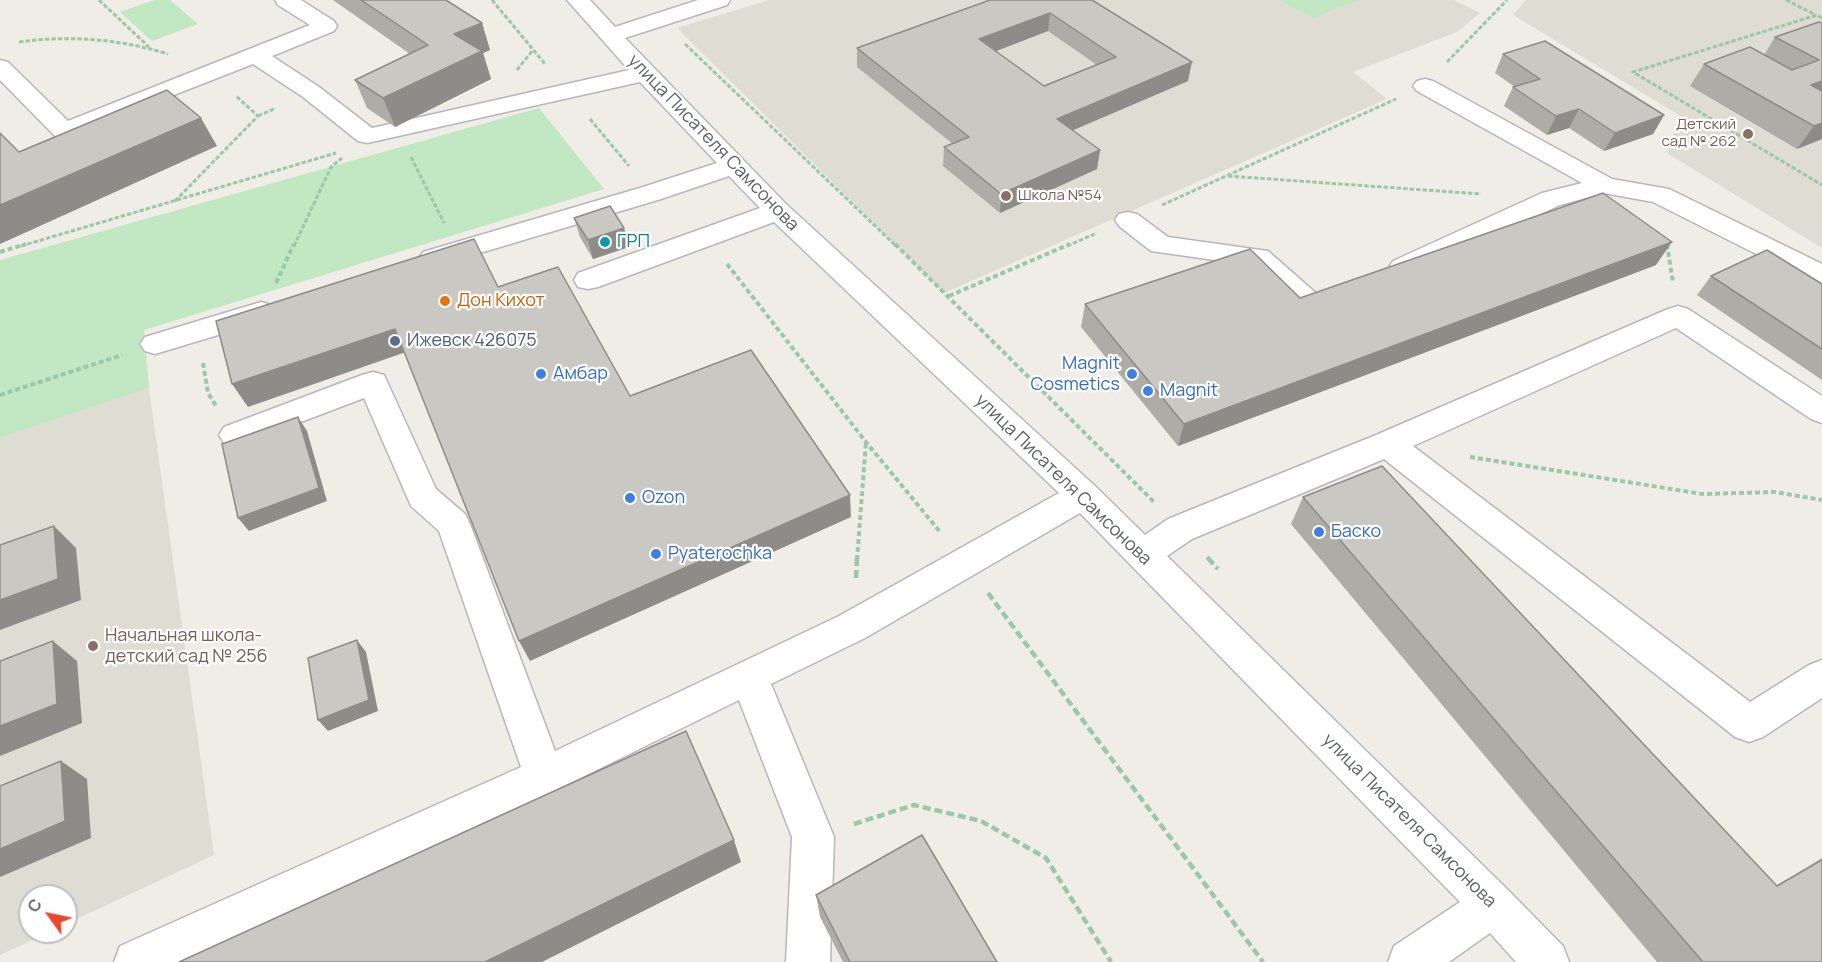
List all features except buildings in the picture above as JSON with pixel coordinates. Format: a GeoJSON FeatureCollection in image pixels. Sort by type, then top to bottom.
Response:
{"type":"FeatureCollection","features":[{"type":"Feature","properties":{"kind":"street"},"geometry":{"type":"LineString","coordinates":[[0,67],[64,131],[326,26],[286,0]]}},
{"type":"Feature","properties":{"kind":"street","name":"улица Писателя Самсонова"},"geometry":{"type":"LineString","coordinates":[[578,0],[645,74],[778,211],[1083,495],[1493,905],[1547,962]]}},
{"type":"Feature","properties":{"kind":"street"},"geometry":{"type":"LineString","coordinates":[[610,36],[719,0]]}},
{"type":"Feature","properties":{"kind":"street"},"geometry":{"type":"LineString","coordinates":[[255,55],[311,92],[361,142],[398,130],[566,90],[645,74]]}},
{"type":"Feature","properties":{"kind":"street"},"geometry":{"type":"LineString","coordinates":[[1425,86],[1604,185],[1660,195],[1822,275]]}},
{"type":"Feature","properties":{"kind":"street"},"geometry":{"type":"LineString","coordinates":[[404,267],[652,193],[733,166]]}},
{"type":"Feature","properties":{"kind":"street"},"geometry":{"type":"LineString","coordinates":[[1128,220],[1161,244],[1258,257],[1315,308],[1551,199],[1604,185]]}},
{"type":"Feature","properties":{"kind":"street"},"geometry":{"type":"LineString","coordinates":[[588,280],[778,211]]}},
{"type":"Feature","properties":{"kind":"street"},"geometry":{"type":"LineString","coordinates":[[155,344],[273,308]]}},
{"type":"Feature","properties":{"kind":"street"},"geometry":{"type":"LineString","coordinates":[[1142,555],[1180,529],[1386,444],[1678,316],[1822,411]]}},
{"type":"Feature","properties":{"kind":"street"},"geometry":{"type":"LineString","coordinates":[[235,435],[373,383],[423,497],[453,524],[544,776]]}},
{"type":"Feature","properties":{"kind":"street"},"geometry":{"type":"LineString","coordinates":[[1386,444],[1749,724],[1822,677]]}},
{"type":"Feature","properties":{"kind":"street"},"geometry":{"type":"LineString","coordinates":[[136,962],[544,776],[852,627],[1083,495]]}},
{"type":"Feature","properties":{"kind":"street"},"geometry":{"type":"LineString","coordinates":[[749,677],[813,837],[808,962]]}},
{"type":"Feature","properties":{"kind":"street"},"geometry":{"type":"LineString","coordinates":[[1410,962],[1493,905]]}},
{"type":"Feature","properties":{"kind":"path"},"geometry":{"type":"LineString","coordinates":[[99,0],[150,48]]}},
{"type":"Feature","properties":{"kind":"path"},"geometry":{"type":"LineString","coordinates":[[492,0],[652,193]]}},
{"type":"Feature","properties":{"kind":"path"},"geometry":{"type":"LineString","coordinates":[[1786,0],[1822,18]]}},
{"type":"Feature","properties":{"kind":"path"},"geometry":{"type":"LineString","coordinates":[[949,296],[1128,220],[1425,86],[1504,1]]}},
{"type":"Feature","properties":{"kind":"path"},"geometry":{"type":"LineString","coordinates":[[1817,15],[1633,72],[1822,185]]}},
{"type":"Feature","properties":{"kind":"path"},"geometry":{"type":"LineString","coordinates":[[10,43],[73,39],[150,48],[212,72],[258,116],[174,201]]}},
{"type":"Feature","properties":{"kind":"path"},"geometry":{"type":"LineString","coordinates":[[398,130],[458,250]]}},
{"type":"Feature","properties":{"kind":"path"},"geometry":{"type":"LineString","coordinates":[[0,252],[174,201],[361,142]]}},
{"type":"Feature","properties":{"kind":"path"},"geometry":{"type":"LineString","coordinates":[[273,308],[331,167],[361,142]]}},
{"type":"Feature","properties":{"kind":"path"},"geometry":{"type":"LineString","coordinates":[[1226,176],[1481,194]]}},
{"type":"Feature","properties":{"kind":"path"},"geometry":{"type":"LineString","coordinates":[[1660,195],[1678,316]]}},
{"type":"Feature","properties":{"kind":"path"},"geometry":{"type":"LineString","coordinates":[[707,238],[866,441],[966,563],[1263,962]]}},
{"type":"Feature","properties":{"kind":"path"},"geometry":{"type":"LineString","coordinates":[[197,332],[208,393],[235,435]]}},
{"type":"Feature","properties":{"kind":"path"},"geometry":{"type":"LineString","coordinates":[[0,395],[155,344]]}},
{"type":"Feature","properties":{"kind":"path"},"geometry":{"type":"LineString","coordinates":[[852,627],[866,441]]}},
{"type":"Feature","properties":{"kind":"path"},"geometry":{"type":"LineString","coordinates":[[1468,457],[1703,494],[1775,492],[1822,500]]}},
{"type":"Feature","properties":{"kind":"path"},"geometry":{"type":"LineString","coordinates":[[813,837],[914,805],[981,821],[1046,858],[1111,962]]}},
{"type":"Feature","properties":{"kind":"shaded area","name":"Школа №54"},"geometry":{"type":"Polygon","coordinates":[[[769,0],[1454,0],[1480,13],[1457,32],[1353,72],[1387,99],[944,293],[677,28],[769,0]]]}},
{"type":"Feature","properties":{"kind":"shaded area","name":"Детский сад № 262"},"geometry":{"type":"Polygon","coordinates":[[[1526,0],[1822,0],[1822,248],[1667,153],[1679,115],[1513,15],[1526,0]]]}},
{"type":"Feature","properties":{"kind":"shaded area","name":"Начальная школа- детский сад № 256"},"geometry":{"type":"Polygon","coordinates":[[[149,388],[214,855],[78,918],[78,884],[18,884],[18,944],[24,944],[0,955],[0,438],[149,388]]]}},
{"type":"Feature","properties":{"kind":"green space"},"geometry":{"type":"Polygon","coordinates":[[[154,0],[170,0],[198,24],[152,41],[120,12],[154,0]]]}},
{"type":"Feature","properties":{"kind":"green space"},"geometry":{"type":"Polygon","coordinates":[[[1280,0],[1357,0],[1313,18],[1280,0]]]}},
{"type":"Feature","properties":{"kind":"green space"},"geometry":{"type":"Polygon","coordinates":[[[539,108],[604,189],[144,330],[149,388],[0,438],[0,260],[539,108]]]}},
{"type":"Feature","properties":{"kind":"place","name":"Детский сад № 262"},"geometry":{"type":"Point","coordinates":[1748,134]}},
{"type":"Feature","properties":{"kind":"place","name":"Школа №54"},"geometry":{"type":"Point","coordinates":[1006,196]}},
{"type":"Feature","properties":{"kind":"place","name":"ГРП"},"geometry":{"type":"Point","coordinates":[605,242]}},
{"type":"Feature","properties":{"kind":"place","name":"Дон Кихот"},"geometry":{"type":"Point","coordinates":[445,301]}},
{"type":"Feature","properties":{"kind":"place","name":"Ижевск 426075"},"geometry":{"type":"Point","coordinates":[395,341]}},
{"type":"Feature","properties":{"kind":"place","name":"Амбар"},"geometry":{"type":"Point","coordinates":[541,374]}},
{"type":"Feature","properties":{"kind":"place","name":"Magnit Cosmetics"},"geometry":{"type":"Point","coordinates":[1132,374]}},
{"type":"Feature","properties":{"kind":"place","name":"Magnit"},"geometry":{"type":"Point","coordinates":[1148,391]}},
{"type":"Feature","properties":{"kind":"place","name":"Ozon"},"geometry":{"type":"Point","coordinates":[630,498]}},
{"type":"Feature","properties":{"kind":"place","name":"Баско"},"geometry":{"type":"Point","coordinates":[1319,532]}},
{"type":"Feature","properties":{"kind":"place","name":"Pyaterochka"},"geometry":{"type":"Point","coordinates":[656,554]}},
{"type":"Feature","properties":{"kind":"place","name":"Начальная школа- детский сад № 256"},"geometry":{"type":"Point","coordinates":[93,646]}}]}
